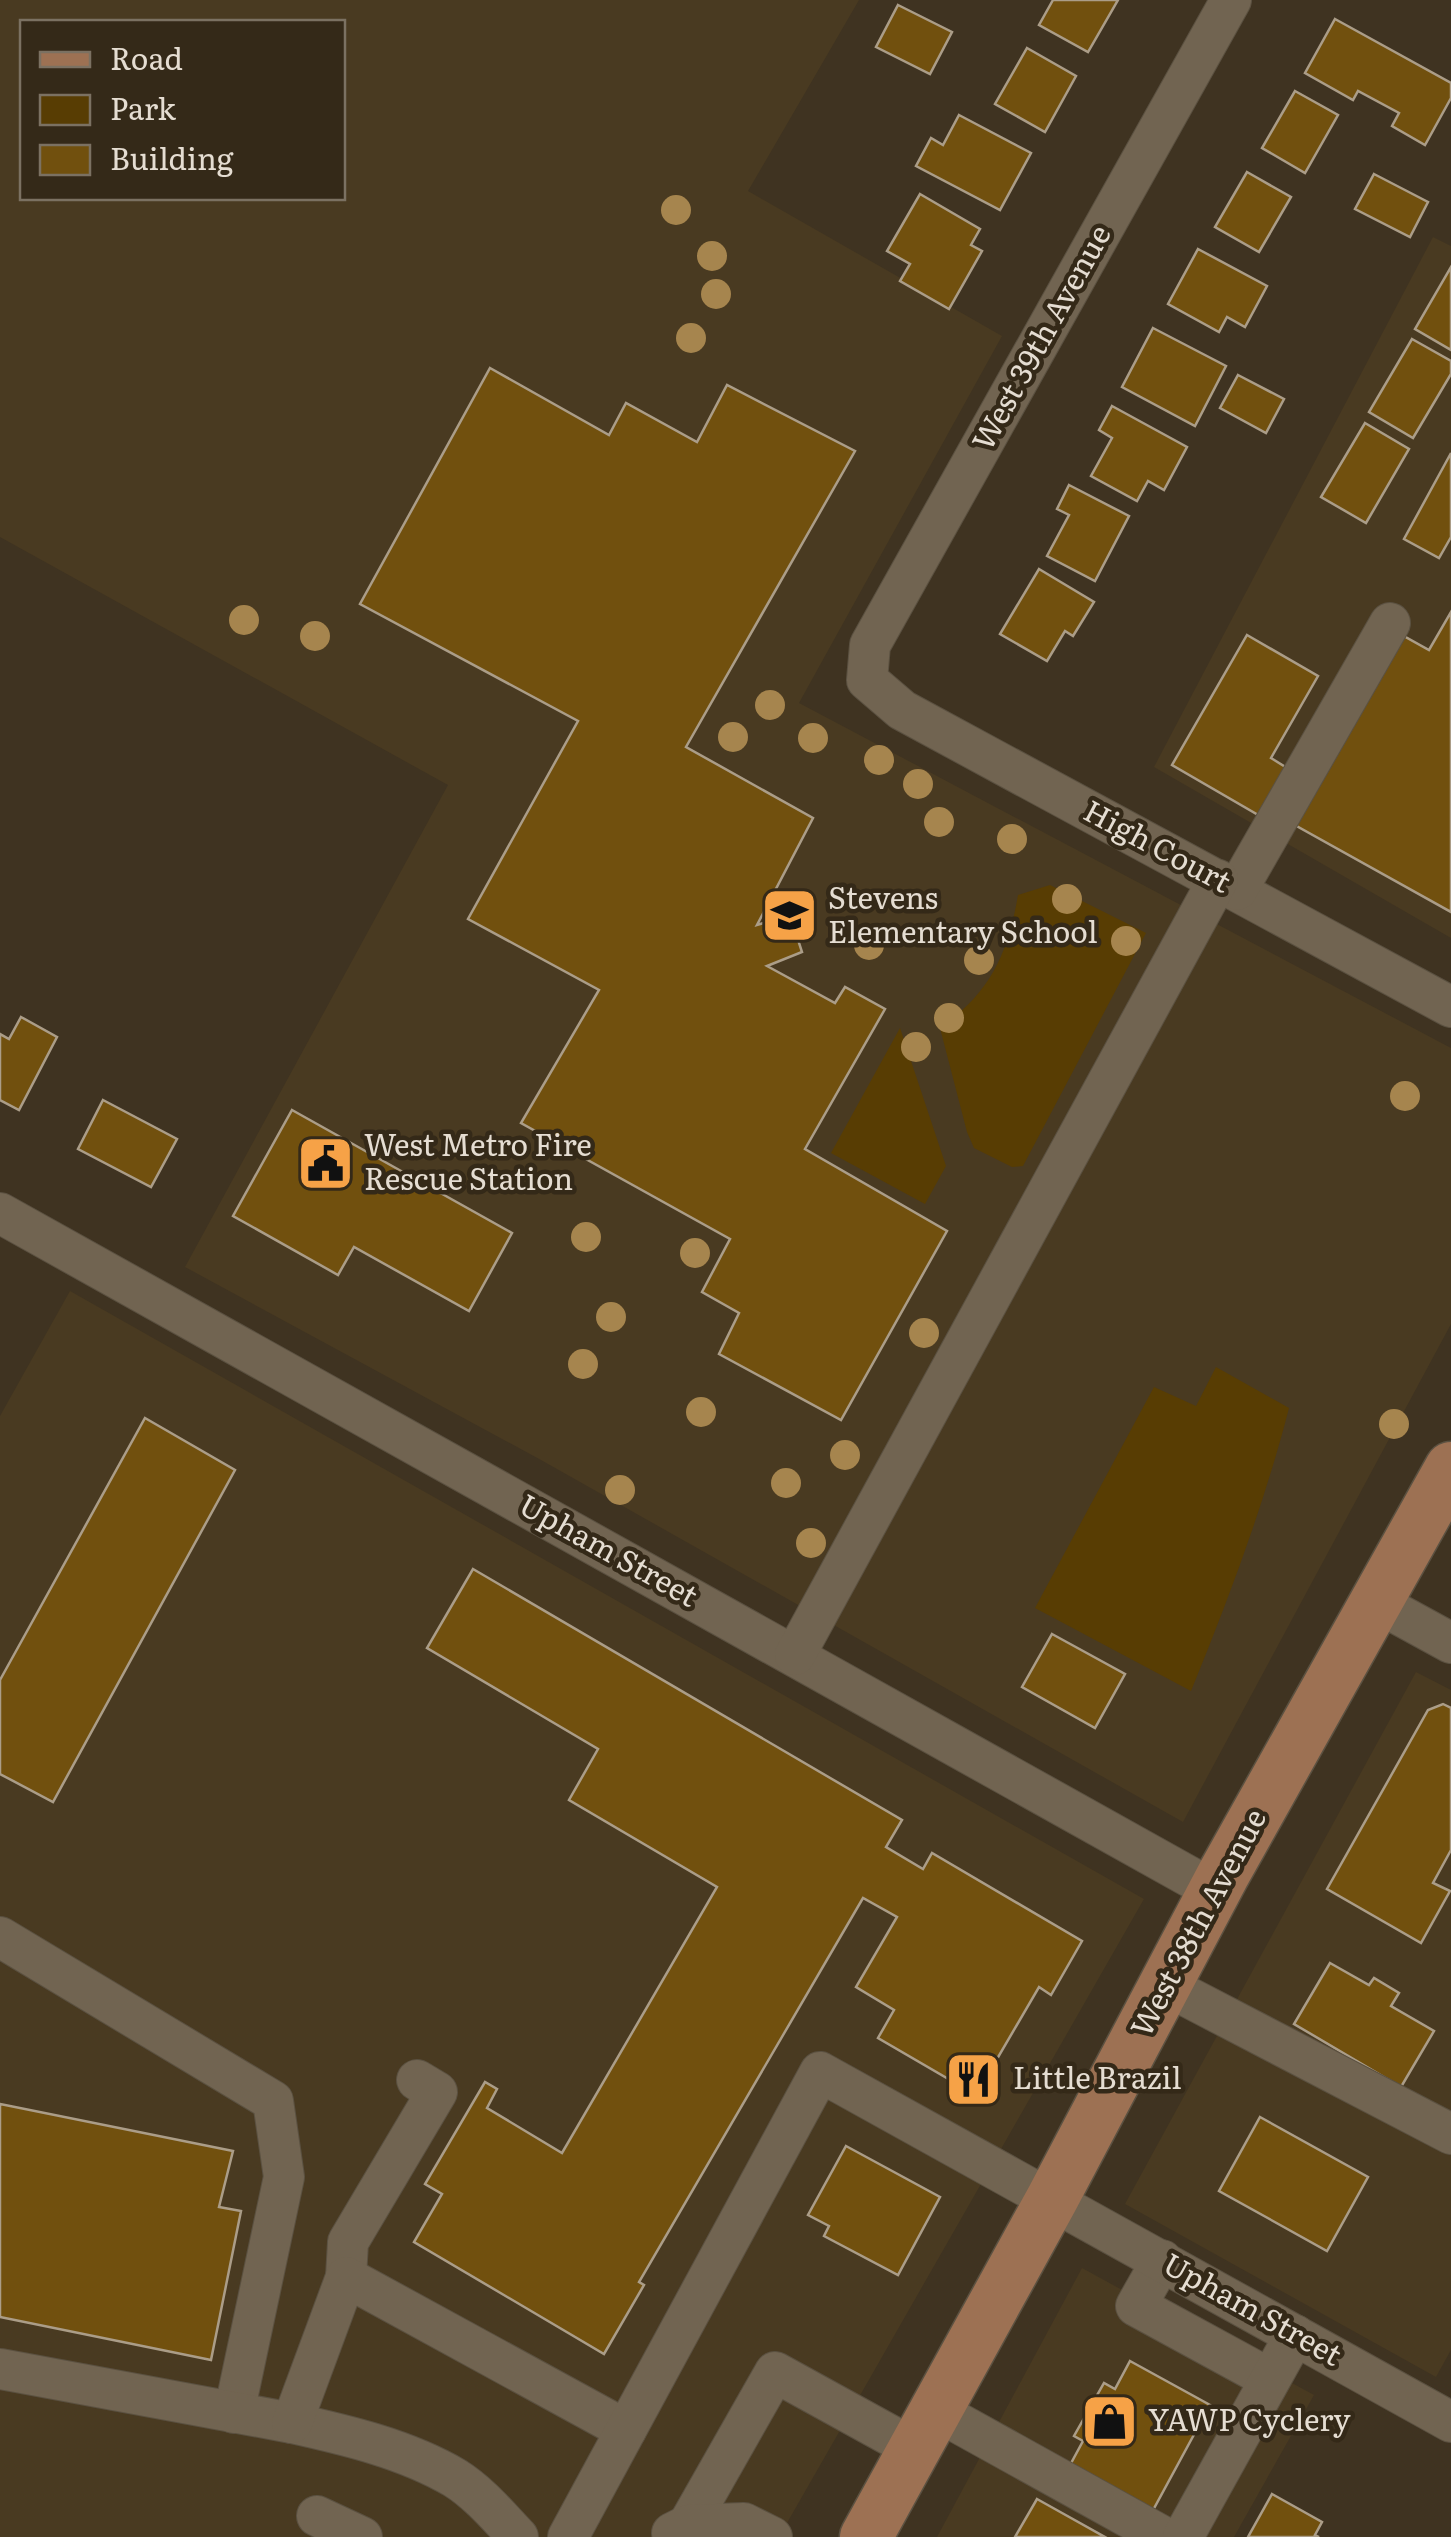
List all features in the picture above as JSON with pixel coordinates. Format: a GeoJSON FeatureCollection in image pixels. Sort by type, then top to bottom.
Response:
{"type":"FeatureCollection","features":[{"type":"Feature","properties":{"kind":"main road","name":"West 38th Avenue"},"geometry":{"type":"LineString","coordinates":[[866,2537],[1215,1891],[1451,1468]]}},
{"type":"Feature","properties":{"kind":"street","name":"West 39th Avenue"},"geometry":{"type":"LineString","coordinates":[[867,680],[870,645],[1231,0]]}},
{"type":"Feature","properties":{"kind":"street"},"geometry":{"type":"LineString","coordinates":[[795,1656],[1227,885],[1390,623]]}},
{"type":"Feature","properties":{"kind":"street","name":"High Court"},"geometry":{"type":"LineString","coordinates":[[867,680],[902,710],[1451,1007]]}},
{"type":"Feature","properties":{"kind":"street","name":"Upham Street"},"geometry":{"type":"LineString","coordinates":[[0,1212],[1215,1891]]}},
{"type":"Feature","properties":{"kind":"street"},"geometry":{"type":"LineString","coordinates":[[1376,1602],[1451,1643]]}},
{"type":"Feature","properties":{"kind":"street"},"geometry":{"type":"LineString","coordinates":[[0,1937],[273,2102],[284,2178],[234,2413]]}},
{"type":"Feature","properties":{"kind":"street"},"geometry":{"type":"LineString","coordinates":[[1165,1984],[1451,2134]]}},
{"type":"Feature","properties":{"kind":"street","name":"Upham Street"},"geometry":{"type":"LineString","coordinates":[[626,2430],[820,2072],[1451,2422]]}},
{"type":"Feature","properties":{"kind":"street"},"geometry":{"type":"LineString","coordinates":[[292,2423],[346,2277],[348,2242],[438,2092],[417,2080]]}},
{"type":"Feature","properties":{"kind":"street"},"geometry":{"type":"LineString","coordinates":[[1162,2260],[1136,2306],[1270,2380]]}},
{"type":"Feature","properties":{"kind":"street"},"geometry":{"type":"LineString","coordinates":[[346,2277],[626,2430],[568,2537]]}},
{"type":"Feature","properties":{"kind":"street"},"geometry":{"type":"LineString","coordinates":[[1183,2537],[1295,2334]]}},
{"type":"Feature","properties":{"kind":"street"},"geometry":{"type":"LineString","coordinates":[[0,2369],[292,2423],[398,2452],[456,2479],[518,2537]]}},
{"type":"Feature","properties":{"kind":"street"},"geometry":{"type":"LineString","coordinates":[[676,2531],[774,2372],[925,2430],[1164,2537]]}},
{"type":"Feature","properties":{"kind":"street"},"geometry":{"type":"LineString","coordinates":[[317,2516],[362,2537]]}},
{"type":"Feature","properties":{"kind":"street"},"geometry":{"type":"LineString","coordinates":[[676,2531],[744,2522],[772,2537]]}},
{"type":"Feature","properties":{"kind":"shaded area","name":"Stevens Elementary School"},"geometry":{"type":"Polygon","coordinates":[[[0,0],[859,0],[748,191],[1002,336],[799,703],[1451,1048],[1451,1324],[1183,1822],[541,1460],[185,1267],[448,785],[0,537],[0,0]]]}},
{"type":"Feature","properties":{"kind":"shaded area"},"geometry":{"type":"Polygon","coordinates":[[[1433,237],[1451,246],[1451,938],[1154,767],[1433,237]]]}},
{"type":"Feature","properties":{"kind":"shaded area"},"geometry":{"type":"Polygon","coordinates":[[[70,1291],[1144,1899],[779,2537],[0,2537],[0,1416],[70,1291]]]}},
{"type":"Feature","properties":{"kind":"shaded area"},"geometry":{"type":"Polygon","coordinates":[[[1416,1672],[1451,1690],[1451,2350],[1436,2377],[1125,2204],[1416,1672]]]}},
{"type":"Feature","properties":{"kind":"shaded area"},"geometry":{"type":"Polygon","coordinates":[[[1082,2268],[1314,2395],[1234,2537],[937,2537],[1082,2268]]]}},
{"type":"Feature","properties":{"kind":"green space"},"geometry":{"type":"Polygon","coordinates":[[[1050,885],[1146,933],[1023,1166],[1012,1167],[974,1148],[940,1028],[972,1001],[994,971],[1009,936],[1018,895],[1050,885]]]}},
{"type":"Feature","properties":{"kind":"green space"},"geometry":{"type":"Polygon","coordinates":[[[900,1028],[946,1166],[925,1204],[831,1153],[900,1028]]]}},
{"type":"Feature","properties":{"kind":"green space"},"geometry":{"type":"Polygon","coordinates":[[[1216,1367],[1289,1408],[1245,1551],[1191,1691],[1035,1608],[1154,1387],[1196,1406],[1216,1367]]]}},
{"type":"Feature","properties":{"kind":"building"},"geometry":{"type":"Polygon","coordinates":[[[1053,0],[1118,0],[1088,52],[1039,25],[1053,0]]]}},
{"type":"Feature","properties":{"kind":"building"},"geometry":{"type":"Polygon","coordinates":[[[898,5],[952,32],[930,74],[876,47],[898,5]]]}},
{"type":"Feature","properties":{"kind":"building"},"geometry":{"type":"Polygon","coordinates":[[[1335,19],[1451,83],[1451,98],[1425,145],[1392,126],[1399,113],[1358,91],[1353,100],[1305,73],[1335,19]]]}},
{"type":"Feature","properties":{"kind":"building"},"geometry":{"type":"Polygon","coordinates":[[[1027,48],[1076,76],[1045,132],[995,104],[1027,48]]]}},
{"type":"Feature","properties":{"kind":"building"},"geometry":{"type":"Polygon","coordinates":[[[1295,91],[1338,115],[1305,173],[1262,148],[1295,91]]]}},
{"type":"Feature","properties":{"kind":"building"},"geometry":{"type":"Polygon","coordinates":[[[959,115],[1031,153],[1000,210],[916,166],[931,138],[943,145],[959,115]]]}},
{"type":"Feature","properties":{"kind":"building"},"geometry":{"type":"Polygon","coordinates":[[[1247,172],[1291,197],[1259,252],[1215,227],[1247,172]]]}},
{"type":"Feature","properties":{"kind":"building"},"geometry":{"type":"Polygon","coordinates":[[[1374,174],[1428,202],[1410,237],[1355,209],[1374,174]]]}},
{"type":"Feature","properties":{"kind":"building"},"geometry":{"type":"Polygon","coordinates":[[[920,194],[980,229],[971,245],[982,251],[949,309],[900,281],[910,264],[887,251],[920,194]]]}},
{"type":"Feature","properties":{"kind":"building"},"geometry":{"type":"Polygon","coordinates":[[[1198,249],[1267,286],[1245,327],[1227,317],[1219,332],[1168,304],[1198,249]]]}},
{"type":"Feature","properties":{"kind":"building"},"geometry":{"type":"Polygon","coordinates":[[[1451,267],[1451,350],[1415,329],[1451,267]]]}},
{"type":"Feature","properties":{"kind":"building"},"geometry":{"type":"Polygon","coordinates":[[[1153,328],[1226,366],[1195,426],[1122,387],[1153,328]]]}},
{"type":"Feature","properties":{"kind":"building"},"geometry":{"type":"Polygon","coordinates":[[[1412,339],[1451,361],[1451,374],[1413,438],[1369,412],[1412,339]]]}},
{"type":"Feature","properties":{"kind":"building"},"geometry":{"type":"Polygon","coordinates":[[[490,368],[609,435],[626,403],[697,442],[727,385],[855,451],[686,747],[813,818],[757,925],[790,915],[802,952],[767,966],[835,1003],[845,987],[885,1009],[805,1149],[947,1231],[841,1420],[719,1354],[739,1313],[702,1292],[730,1239],[521,1123],[599,990],[468,919],[578,721],[360,604],[490,368]]]}},
{"type":"Feature","properties":{"kind":"building"},"geometry":{"type":"Polygon","coordinates":[[[1238,375],[1284,399],[1266,433],[1220,408],[1238,375]]]}},
{"type":"Feature","properties":{"kind":"building"},"geometry":{"type":"Polygon","coordinates":[[[1112,406],[1187,447],[1164,490],[1148,481],[1137,501],[1091,476],[1112,438],[1099,430],[1112,406]]]}},
{"type":"Feature","properties":{"kind":"building"},"geometry":{"type":"Polygon","coordinates":[[[1365,423],[1409,449],[1366,523],[1321,497],[1365,423]]]}},
{"type":"Feature","properties":{"kind":"building"},"geometry":{"type":"Polygon","coordinates":[[[1451,453],[1451,537],[1439,558],[1404,539],[1451,453]]]}},
{"type":"Feature","properties":{"kind":"building"},"geometry":{"type":"Polygon","coordinates":[[[1069,485],[1129,516],[1095,581],[1047,556],[1069,515],[1057,509],[1069,485]]]}},
{"type":"Feature","properties":{"kind":"building"},"geometry":{"type":"Polygon","coordinates":[[[1039,569],[1094,602],[1073,636],[1065,631],[1047,661],[1000,634],[1039,569]]]}},
{"type":"Feature","properties":{"kind":"building"},"geometry":{"type":"Polygon","coordinates":[[[1451,612],[1451,912],[1293,824],[1400,634],[1429,650],[1451,612]]]}},
{"type":"Feature","properties":{"kind":"building"},"geometry":{"type":"Polygon","coordinates":[[[1247,635],[1318,676],[1271,758],[1287,768],[1260,816],[1172,765],[1247,635]]]}},
{"type":"Feature","properties":{"kind":"building"},"geometry":{"type":"Polygon","coordinates":[[[21,1017],[57,1037],[19,1110],[0,1100],[0,1034],[9,1039],[21,1017]]]}},
{"type":"Feature","properties":{"kind":"building"},"geometry":{"type":"Polygon","coordinates":[[[103,1100],[177,1139],[151,1187],[78,1149],[103,1100]]]}},
{"type":"Feature","properties":{"kind":"building","name":"West Metro Fire Rescue Station"},"geometry":{"type":"Polygon","coordinates":[[[292,1110],[512,1233],[469,1311],[354,1247],[338,1275],[233,1216],[292,1110]]]}},
{"type":"Feature","properties":{"kind":"building"},"geometry":{"type":"Polygon","coordinates":[[[145,1418],[235,1470],[53,1802],[0,1774],[0,1680],[145,1418]]]}},
{"type":"Feature","properties":{"kind":"building"},"geometry":{"type":"Polygon","coordinates":[[[473,1569],[902,1820],[886,1847],[923,1869],[932,1853],[1082,1941],[1051,1995],[1039,1987],[976,2095],[878,2038],[894,2010],[856,1987],[897,1917],[863,1898],[639,2282],[644,2285],[604,2354],[414,2242],[442,2194],[425,2184],[485,2082],[497,2089],[487,2108],[562,2153],[717,1887],[569,1800],[598,1749],[427,1648],[473,1569]]]}},
{"type":"Feature","properties":{"kind":"building"},"geometry":{"type":"Polygon","coordinates":[[[1052,1634],[1125,1674],[1095,1728],[1022,1687],[1052,1634]]]}},
{"type":"Feature","properties":{"kind":"building"},"geometry":{"type":"Polygon","coordinates":[[[1443,1704],[1451,1708],[1451,1850],[1433,1883],[1450,1891],[1421,1943],[1327,1889],[1428,1710],[1443,1704]]]}},
{"type":"Feature","properties":{"kind":"building"},"geometry":{"type":"Polygon","coordinates":[[[1330,1963],[1369,1985],[1374,1978],[1399,1993],[1391,2006],[1434,2031],[1401,2087],[1294,2024],[1330,1963]]]}},
{"type":"Feature","properties":{"kind":"building"},"geometry":{"type":"Polygon","coordinates":[[[0,2104],[233,2151],[219,2207],[241,2211],[211,2360],[0,2317],[0,2104]]]}},
{"type":"Feature","properties":{"kind":"building"},"geometry":{"type":"Polygon","coordinates":[[[1260,2117],[1368,2177],[1327,2251],[1219,2191],[1260,2117]]]}},
{"type":"Feature","properties":{"kind":"building"},"geometry":{"type":"Polygon","coordinates":[[[846,2146],[940,2197],[898,2275],[824,2236],[829,2226],[808,2215],[846,2146]]]}},
{"type":"Feature","properties":{"kind":"building"},"geometry":{"type":"Polygon","coordinates":[[[1130,2361],[1210,2405],[1152,2512],[1069,2467],[1083,2441],[1074,2436],[1104,2383],[1115,2389],[1130,2361]]]}},
{"type":"Feature","properties":{"kind":"building"},"geometry":{"type":"Polygon","coordinates":[[[1272,2494],[1322,2522],[1315,2535],[1319,2537],[1248,2537],[1272,2494]]]}},
{"type":"Feature","properties":{"kind":"building"},"geometry":{"type":"Polygon","coordinates":[[[1037,2499],[1105,2537],[1015,2537],[1037,2499]]]}},
{"type":"Feature","properties":{"kind":"place","name":"Stevens Elementary School"},"geometry":{"type":"Point","coordinates":[789,916]}},
{"type":"Feature","properties":{"kind":"place","name":"West Metro Fire Rescue Station"},"geometry":{"type":"Point","coordinates":[325,1163]}},
{"type":"Feature","properties":{"kind":"place","name":"Little Brazil"},"geometry":{"type":"Point","coordinates":[974,2079]}},
{"type":"Feature","properties":{"kind":"place","name":"YAWP Cyclery"},"geometry":{"type":"Point","coordinates":[1109,2421]}}]}
